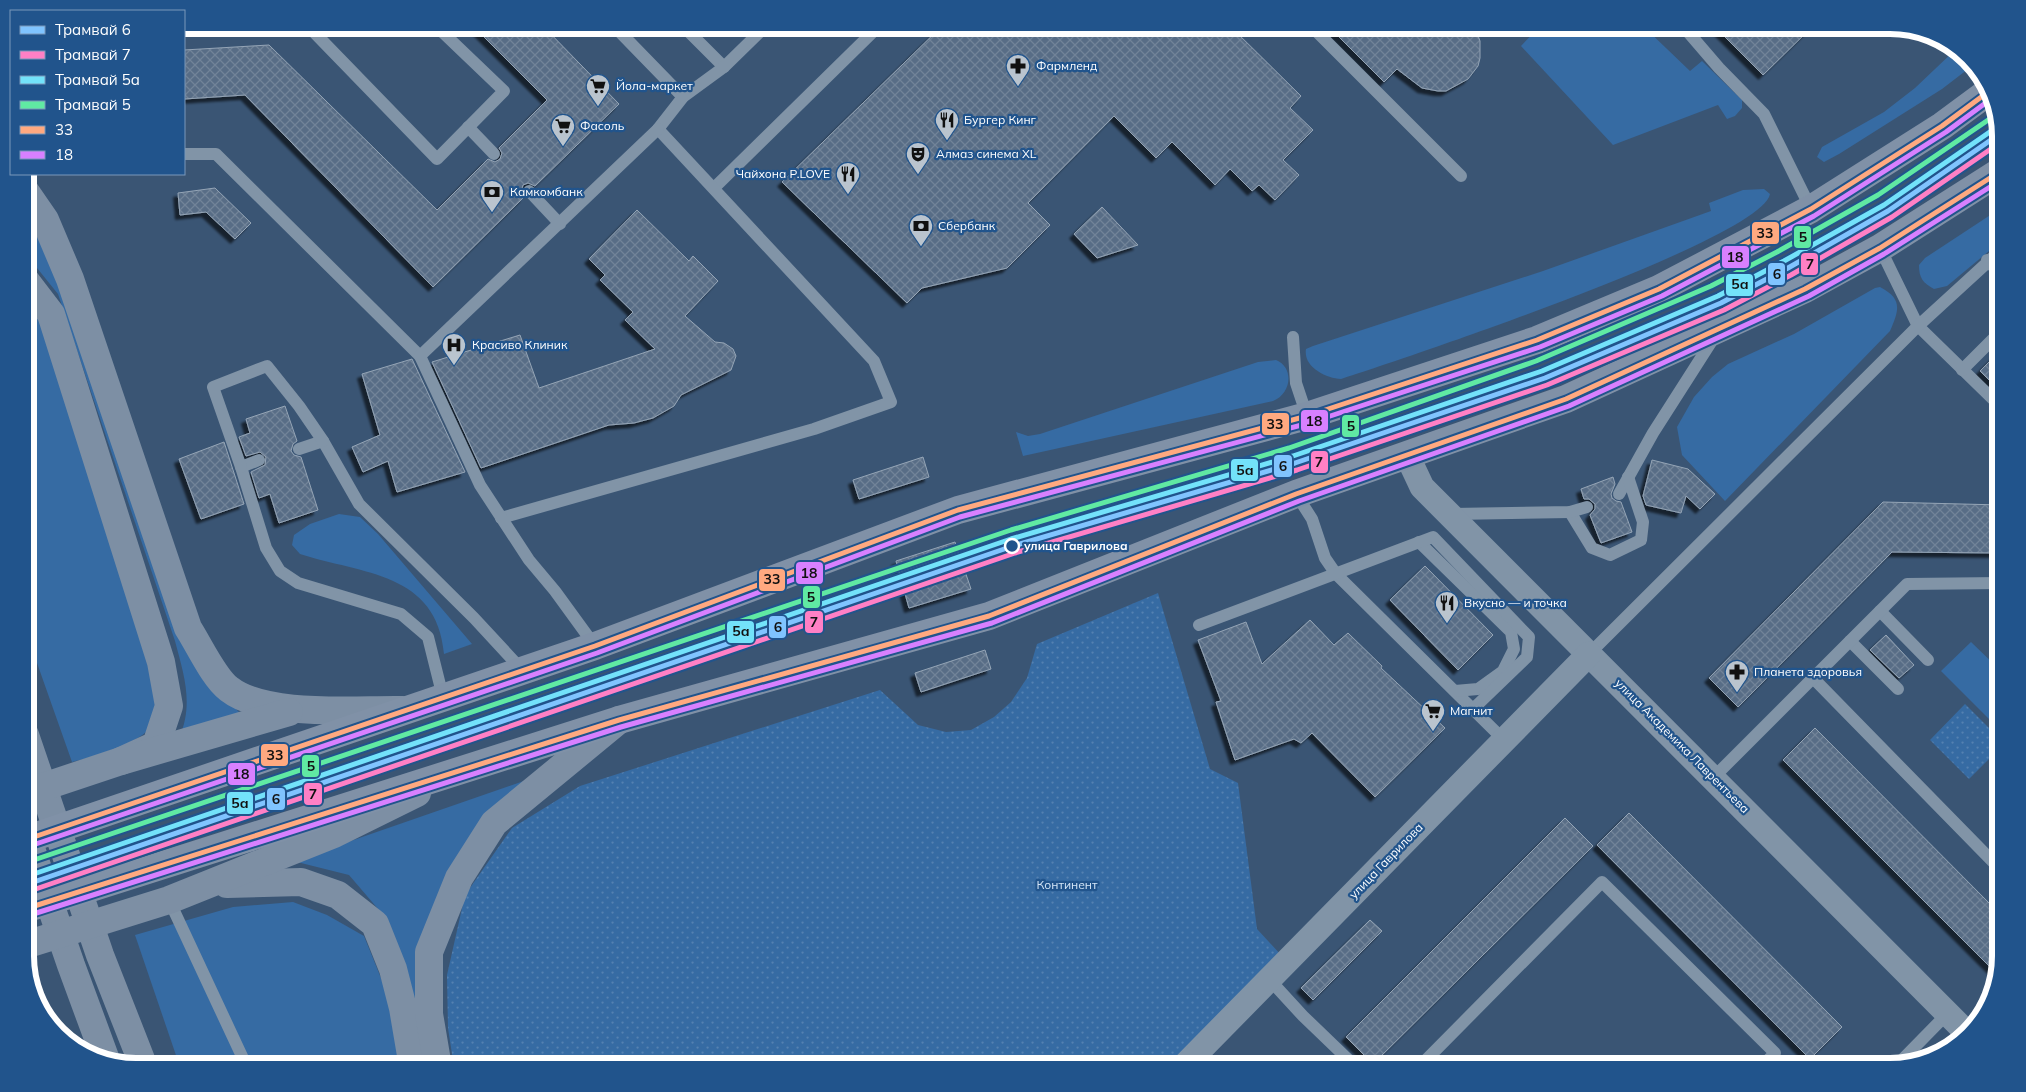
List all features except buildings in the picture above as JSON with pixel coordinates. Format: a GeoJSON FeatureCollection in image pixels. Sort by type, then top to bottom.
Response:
{"type":"FeatureCollection","features":[{"type":"Feature","properties":{"kind":"main road"},"geometry":{"type":"LineString","coordinates":[[34,837],[595,646],[958,510],[1307,416],[1537,340],[1659,289],[1811,209],[1942,126],[1984,95]]}},
{"type":"Feature","properties":{"kind":"main road"},"geometry":{"type":"LineString","coordinates":[[34,906],[619,720],[989,616],[1296,494],[1566,399],[1804,289],[1880,248],[1992,178]]}},
{"type":"Feature","properties":{"kind":"main road"},"geometry":{"type":"LineString","coordinates":[[34,205],[45,220],[70,279],[188,628],[229,689],[263,705],[298,709],[406,710]]}},
{"type":"Feature","properties":{"kind":"main road"},"geometry":{"type":"LineString","coordinates":[[34,292],[51,314],[161,662],[168,706],[156,744],[121,761]]}},
{"type":"Feature","properties":{"kind":"main road"},"geometry":{"type":"LineString","coordinates":[[34,790],[121,761],[298,709]]}},
{"type":"Feature","properties":{"kind":"main road"},"geometry":{"type":"LineString","coordinates":[[436,1058],[429,1014],[429,952],[459,878],[494,823],[619,720]]}},
{"type":"Feature","properties":{"kind":"main road"},"geometry":{"type":"LineString","coordinates":[[34,761],[100,955],[141,1058]]}},
{"type":"Feature","properties":{"kind":"main road"},"geometry":{"type":"LineString","coordinates":[[34,942],[169,900],[208,885],[334,834],[471,766]]}},
{"type":"Feature","properties":{"kind":"main road"},"geometry":{"type":"LineString","coordinates":[[34,857],[103,1052]]}},
{"type":"Feature","properties":{"kind":"main road"},"geometry":{"type":"LineString","coordinates":[[208,885],[301,882],[338,895],[375,924],[393,969],[403,1008],[411,1058]]}},
{"type":"Feature","properties":{"kind":"main road"},"geometry":{"type":"LineString","coordinates":[[134,1038],[144,1058]]}},
{"type":"Feature","properties":{"kind":"street","name":"улица Академика Лаврентьева"},"geometry":{"type":"LineString","coordinates":[[1407,455],[1422,487],[1962,1028]]}},
{"type":"Feature","properties":{"kind":"street","name":"улица Гаврилова"},"geometry":{"type":"LineString","coordinates":[[1192,1058],[1589,654]]}},
{"type":"Feature","properties":{"kind":"lane"},"geometry":{"type":"LineString","coordinates":[[315,34],[437,159],[504,91],[444,34]]}},
{"type":"Feature","properties":{"kind":"lane"},"geometry":{"type":"LineString","coordinates":[[622,34],[683,97]]}},
{"type":"Feature","properties":{"kind":"lane"},"geometry":{"type":"LineString","coordinates":[[691,34],[724,67]]}},
{"type":"Feature","properties":{"kind":"lane"},"geometry":{"type":"LineString","coordinates":[[420,356],[658,129],[683,97],[724,67],[758,34]]}},
{"type":"Feature","properties":{"kind":"lane"},"geometry":{"type":"LineString","coordinates":[[714,188],[871,34]]}},
{"type":"Feature","properties":{"kind":"lane"},"geometry":{"type":"LineString","coordinates":[[1319,34],[1461,176]]}},
{"type":"Feature","properties":{"kind":"lane"},"geometry":{"type":"LineString","coordinates":[[1690,34],[1719,68],[1764,114],[1811,209]]}},
{"type":"Feature","properties":{"kind":"lane"},"geometry":{"type":"LineString","coordinates":[[468,127],[494,154]]}},
{"type":"Feature","properties":{"kind":"lane"},"geometry":{"type":"LineString","coordinates":[[501,518],[814,429],[891,402],[874,361],[658,129]]}},
{"type":"Feature","properties":{"kind":"lane"},"geometry":{"type":"LineString","coordinates":[[185,154],[216,154],[420,356],[480,485],[529,560],[555,591],[595,646]]}},
{"type":"Feature","properties":{"kind":"lane"},"geometry":{"type":"LineString","coordinates":[[529,191],[560,224]]}},
{"type":"Feature","properties":{"kind":"lane"},"geometry":{"type":"LineString","coordinates":[[1880,248],[1918,326],[1992,398]]}},
{"type":"Feature","properties":{"kind":"lane"},"geometry":{"type":"LineString","coordinates":[[1589,654],[1918,326],[1992,256]]}},
{"type":"Feature","properties":{"kind":"lane"},"geometry":{"type":"LineString","coordinates":[[1987,260],[1992,265]]}},
{"type":"Feature","properties":{"kind":"lane"},"geometry":{"type":"LineString","coordinates":[[1619,494],[1720,329]]}},
{"type":"Feature","properties":{"kind":"lane"},"geometry":{"type":"LineString","coordinates":[[1293,337],[1296,383],[1307,416]]}},
{"type":"Feature","properties":{"kind":"lane"},"geometry":{"type":"LineString","coordinates":[[1962,370],[1992,340]]}},
{"type":"Feature","properties":{"kind":"lane"},"geometry":{"type":"LineString","coordinates":[[444,697],[428,637],[401,614],[298,583],[280,571],[266,548],[241,467],[213,387],[267,366],[300,406],[323,441],[359,504],[474,618],[523,671]]}},
{"type":"Feature","properties":{"kind":"lane"},"geometry":{"type":"LineString","coordinates":[[299,449],[323,441]]}},
{"type":"Feature","properties":{"kind":"lane"},"geometry":{"type":"LineString","coordinates":[[241,467],[259,460]]}},
{"type":"Feature","properties":{"kind":"lane"},"geometry":{"type":"LineString","coordinates":[[1570,512],[1592,548],[1610,555],[1641,540],[1643,522],[1628,477]]}},
{"type":"Feature","properties":{"kind":"lane"},"geometry":{"type":"LineString","coordinates":[[1296,494],[1312,519],[1325,558],[1336,574],[1504,740]]}},
{"type":"Feature","properties":{"kind":"lane"},"geometry":{"type":"LineString","coordinates":[[1449,514],[1570,512],[1587,507]]}},
{"type":"Feature","properties":{"kind":"lane"},"geometry":{"type":"LineString","coordinates":[[1199,625],[1433,537],[1529,637],[1527,657],[1473,709]]}},
{"type":"Feature","properties":{"kind":"lane"},"geometry":{"type":"LineString","coordinates":[[1420,542],[1511,632],[1514,649],[1503,671],[1478,690],[1455,691]]}},
{"type":"Feature","properties":{"kind":"lane"},"geometry":{"type":"LineString","coordinates":[[1713,778],[1907,584],[1992,584]]}},
{"type":"Feature","properties":{"kind":"lane"},"geometry":{"type":"LineString","coordinates":[[1880,611],[1928,660]]}},
{"type":"Feature","properties":{"kind":"lane"},"geometry":{"type":"LineString","coordinates":[[1850,641],[1898,689]]}},
{"type":"Feature","properties":{"kind":"lane"},"geometry":{"type":"LineString","coordinates":[[1813,678],[1992,861]]}},
{"type":"Feature","properties":{"kind":"lane"},"geometry":{"type":"LineString","coordinates":[[1428,1058],[1602,882],[1775,1053],[1770,1058]]}},
{"type":"Feature","properties":{"kind":"lane"},"geometry":{"type":"LineString","coordinates":[[169,900],[243,1058]]}},
{"type":"Feature","properties":{"kind":"lane"},"geometry":{"type":"LineString","coordinates":[[1270,980],[1303,1016],[1347,1058]]}},
{"type":"Feature","properties":{"kind":"lane"},"geometry":{"type":"LineString","coordinates":[[1905,1057],[1948,1014]]}},
{"type":"Feature","properties":{"kind":"green space"},"geometry":{"type":"Polygon","coordinates":[[[1532,34],[1651,34],[1690,71],[1702,61],[1742,100],[1742,108],[1735,116],[1727,119],[1718,105],[1613,145],[1521,46],[1532,34]]]}},
{"type":"Feature","properties":{"kind":"green space"},"geometry":{"type":"Polygon","coordinates":[[[1951,54],[1967,70],[1942,89],[1839,154],[1824,162],[1817,157],[1822,147],[1884,112],[1915,88],[1951,54]]]}},
{"type":"Feature","properties":{"kind":"green space"},"geometry":{"type":"Polygon","coordinates":[[[1764,189],[1770,194],[1751,214],[1707,240],[1646,268],[1574,297],[1431,349],[1341,379],[1323,374],[1308,361],[1306,349],[1313,346],[1543,271],[1711,211],[1709,203],[1743,190],[1764,189]]]}},
{"type":"Feature","properties":{"kind":"green space"},"geometry":{"type":"Polygon","coordinates":[[[1992,214],[1992,248],[1947,286],[1934,289],[1924,282],[1919,265],[1925,258],[1992,214]]]}},
{"type":"Feature","properties":{"kind":"green space"},"geometry":{"type":"Polygon","coordinates":[[[34,228],[42,239],[209,682],[243,716],[179,738],[184,726],[187,702],[184,678],[175,641],[58,294],[34,266],[34,228]]]}},
{"type":"Feature","properties":{"kind":"green space"},"geometry":{"type":"Polygon","coordinates":[[[1880,287],[1893,296],[1896,301],[1897,311],[1890,331],[1725,501],[1682,455],[1677,427],[1694,397],[1712,377],[1728,364],[1794,334],[1875,288],[1880,287]]]}},
{"type":"Feature","properties":{"kind":"green space"},"geometry":{"type":"Polygon","coordinates":[[[34,305],[45,318],[158,698],[153,722],[147,732],[115,749],[72,762],[34,654],[34,305]]]}},
{"type":"Feature","properties":{"kind":"green space"},"geometry":{"type":"Polygon","coordinates":[[[1276,360],[1286,369],[1288,381],[1284,393],[1273,401],[1023,456],[1016,432],[1028,436],[1040,434],[1258,362],[1276,360]]]}},
{"type":"Feature","properties":{"kind":"green space"},"geometry":{"type":"Polygon","coordinates":[[[339,514],[360,517],[378,534],[472,644],[444,654],[438,627],[427,607],[412,592],[393,581],[371,573],[300,554],[292,545],[294,535],[310,524],[339,514]]]}},
{"type":"Feature","properties":{"kind":"green space","name":"Континент"},"geometry":{"type":"Polygon","coordinates":[[[1158,593],[1210,769],[1238,783],[1257,929],[1281,955],[1178,1058],[453,1058],[448,1028],[447,975],[465,895],[512,828],[580,786],[880,690],[918,725],[946,732],[971,730],[994,717],[1011,702],[1027,678],[1037,644],[1158,593]]]}},
{"type":"Feature","properties":{"kind":"green space"},"geometry":{"type":"Polygon","coordinates":[[[1971,642],[1992,662],[1992,722],[1941,671],[1971,642]]]}},
{"type":"Feature","properties":{"kind":"green space"},"geometry":{"type":"Polygon","coordinates":[[[1965,704],[1992,731],[1992,756],[1969,779],[1930,740],[1965,704]]]}},
{"type":"Feature","properties":{"kind":"green space"},"geometry":{"type":"Polygon","coordinates":[[[538,776],[433,908],[432,1058],[429,1058],[385,917],[349,875],[293,861],[538,776]]]}},
{"type":"Feature","properties":{"kind":"green space"},"geometry":{"type":"Polygon","coordinates":[[[293,902],[327,915],[364,936],[383,983],[400,1058],[177,1058],[135,935],[233,907],[293,902]]]}},
{"type":"Feature","properties":{"kind":"tram line","name":"5"},"geometry":{"type":"LineString","coordinates":[[34,860],[1011,530],[1289,448],[1536,361],[1711,286],[1777,252],[1878,195],[1990,118]]}},
{"type":"Feature","properties":{"kind":"tram line","name":"5а"},"geometry":{"type":"LineString","coordinates":[[34,874],[1011,539],[1293,456],[1542,371],[1718,296],[1784,261],[1884,205],[1992,130]]}},
{"type":"Feature","properties":{"kind":"tram line","name":"6"},"geometry":{"type":"LineString","coordinates":[[34,882],[1013,546],[1295,463],[1545,378],[1721,303],[1788,268],[1888,211],[1992,139]]}},
{"type":"Feature","properties":{"kind":"tram line","name":"7"},"geometry":{"type":"LineString","coordinates":[[34,890],[1015,553],[1297,470],[1547,385],[1724,310],[1791,275],[1892,217],[1992,148]]}},
{"type":"Feature","properties":{"kind":"transit line","name":"33"},"geometry":{"type":"LineString","coordinates":[[34,837],[595,646],[958,510],[1307,416],[1537,340],[1659,289],[1811,209],[1942,126],[1984,95]]}},
{"type":"Feature","properties":{"kind":"transit line","name":"18"},"geometry":{"type":"LineString","coordinates":[[34,845],[597,653],[960,517],[1309,423],[1540,347],[1662,296],[1814,216],[1946,132],[1987,102]]}},
{"type":"Feature","properties":{"kind":"transit line","name":"33"},"geometry":{"type":"LineString","coordinates":[[34,906],[619,720],[989,616],[1296,494],[1566,399],[1805,289],[1880,248],[1992,177]]}},
{"type":"Feature","properties":{"kind":"transit line","name":"18"},"geometry":{"type":"LineString","coordinates":[[34,914],[621,727],[992,623],[1299,501],[1569,406],[1809,296],[1884,254],[1992,186]]}},
{"type":"Feature","properties":{"kind":"place","name":"Фармленд"},"geometry":{"type":"Point","coordinates":[1018,87]}},
{"type":"Feature","properties":{"kind":"place","name":"Йола-маркет"},"geometry":{"type":"Point","coordinates":[598,107]}},
{"type":"Feature","properties":{"kind":"place","name":"Бургер Кинг"},"geometry":{"type":"Point","coordinates":[947,141]}},
{"type":"Feature","properties":{"kind":"place","name":"Фасоль"},"geometry":{"type":"Point","coordinates":[563,147]}},
{"type":"Feature","properties":{"kind":"place","name":"Алмаз синема XL"},"geometry":{"type":"Point","coordinates":[918,175]}},
{"type":"Feature","properties":{"kind":"place","name":"Чайхона P.LOVE"},"geometry":{"type":"Point","coordinates":[848,195]}},
{"type":"Feature","properties":{"kind":"place","name":"Камкомбанк"},"geometry":{"type":"Point","coordinates":[492,213]}},
{"type":"Feature","properties":{"kind":"place","name":"Сбербанк"},"geometry":{"type":"Point","coordinates":[921,247]}},
{"type":"Feature","properties":{"kind":"place","name":"Красиво Клиник"},"geometry":{"type":"Point","coordinates":[454,366]}},
{"type":"Feature","properties":{"kind":"place","name":"улица Гаврилова"},"geometry":{"type":"Point","coordinates":[1012,546]}},
{"type":"Feature","properties":{"kind":"place","name":"Вкусно — и точка"},"geometry":{"type":"Point","coordinates":[1447,624]}},
{"type":"Feature","properties":{"kind":"place","name":"Планета здоровья"},"geometry":{"type":"Point","coordinates":[1737,693]}},
{"type":"Feature","properties":{"kind":"place","name":"Магнит"},"geometry":{"type":"Point","coordinates":[1433,732]}}]}
